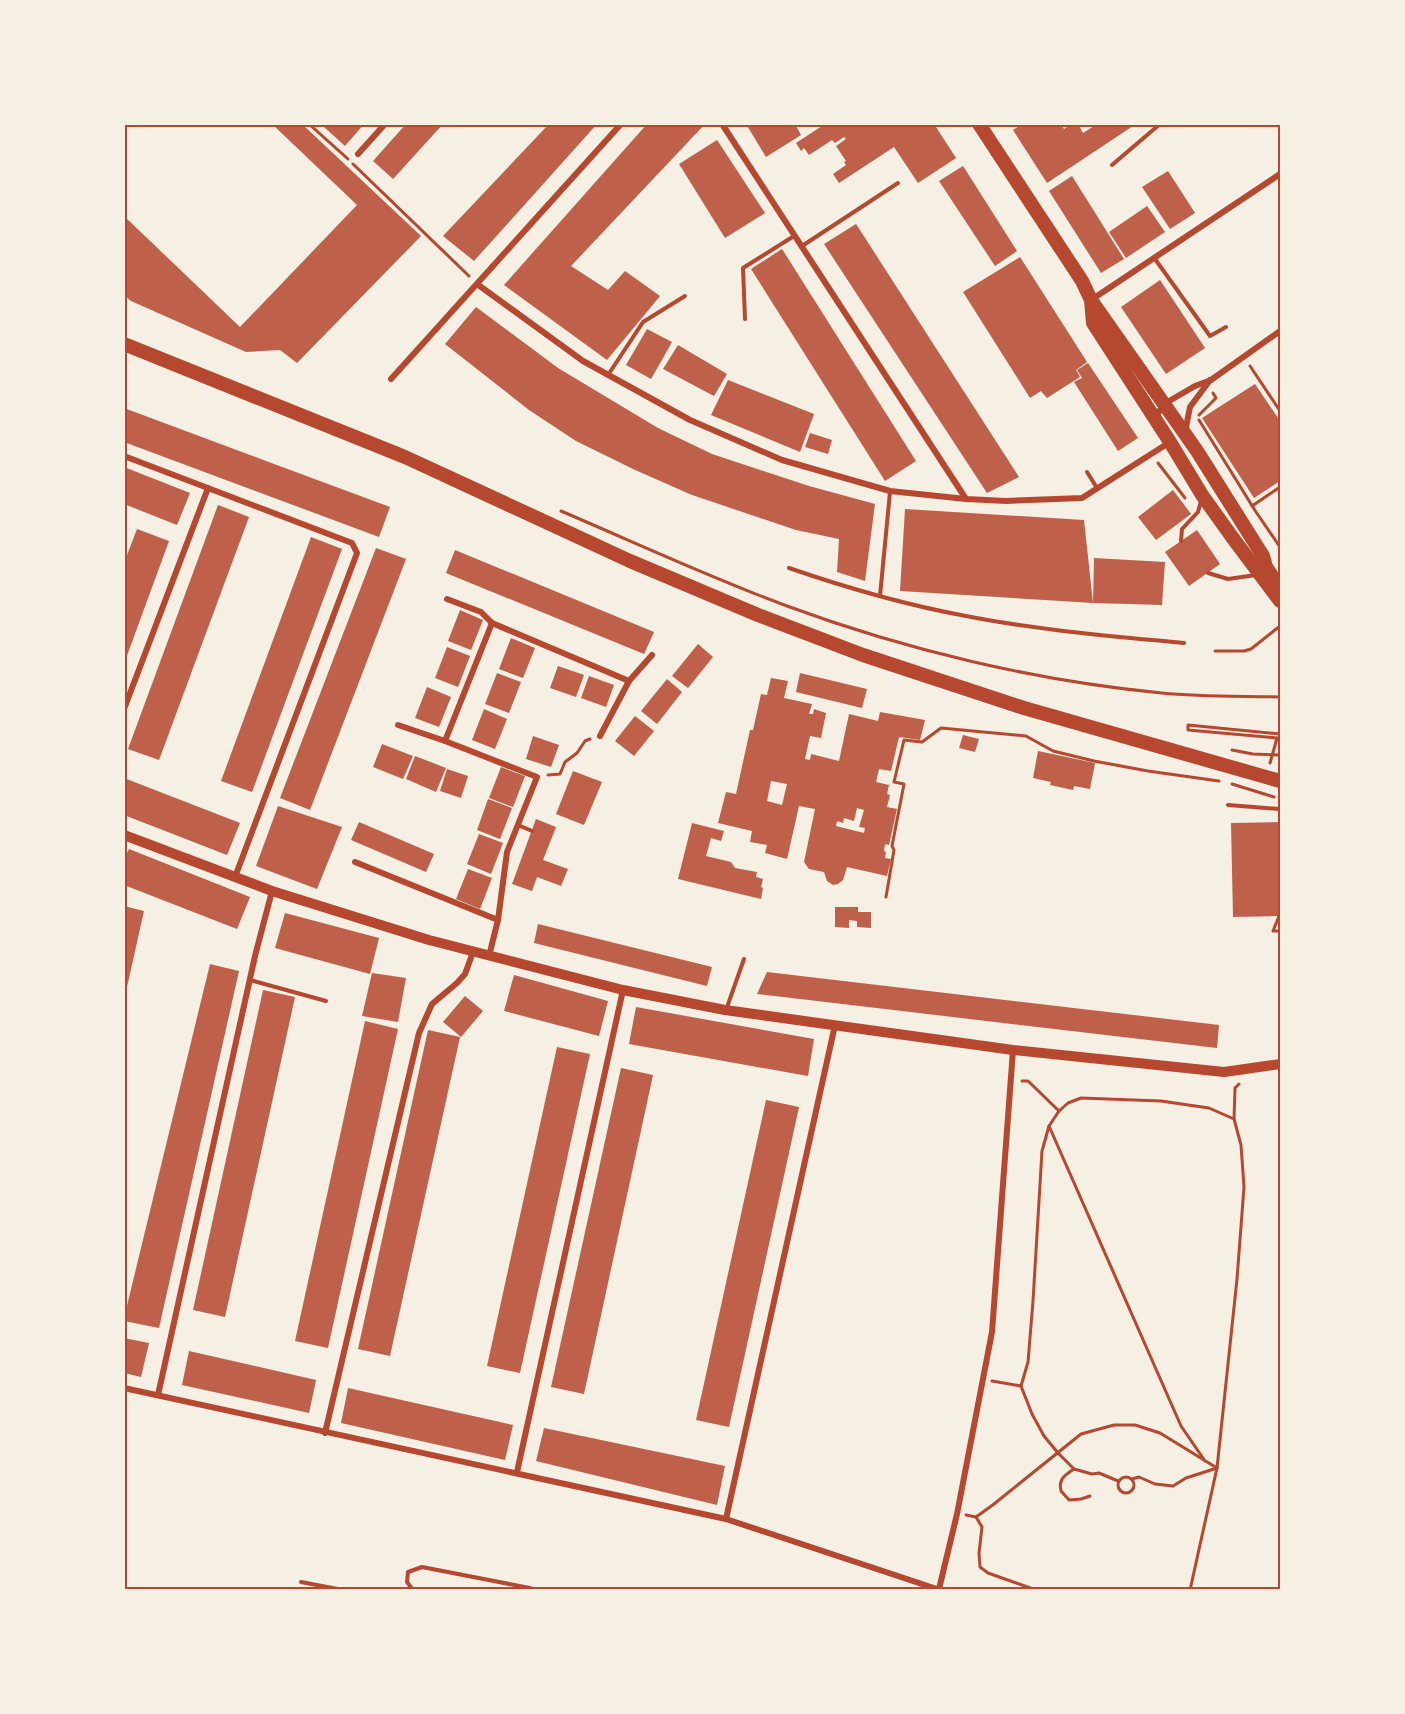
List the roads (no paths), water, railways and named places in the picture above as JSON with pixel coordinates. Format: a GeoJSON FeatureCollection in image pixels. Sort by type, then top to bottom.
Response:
{"type":"FeatureCollection","features":[{"type":"Feature","properties":{"kind":"main road"},"geometry":{"type":"LineString","coordinates":[[980,124],[1082,281],[1091,300],[1184,433],[1281,588]]}},
{"type":"Feature","properties":{"kind":"main road"},"geometry":{"type":"LineString","coordinates":[[1091,300],[1092,324],[1202,495],[1281,601]]}},
{"type":"Feature","properties":{"kind":"main road"},"geometry":{"type":"LineString","coordinates":[[124,344],[405,457],[630,561],[758,615],[863,655],[1023,708],[1281,781]]}},
{"type":"Feature","properties":{"kind":"main road"},"geometry":{"type":"LineString","coordinates":[[1250,771],[1274,770]]}},
{"type":"Feature","properties":{"kind":"street"},"geometry":{"type":"LineString","coordinates":[[358,154],[386,124]]}},
{"type":"Feature","properties":{"kind":"street"},"geometry":{"type":"LineString","coordinates":[[391,379],[621,124]]}},
{"type":"Feature","properties":{"kind":"street"},"geometry":{"type":"LineString","coordinates":[[722,124],[966,500]]}},
{"type":"Feature","properties":{"kind":"street"},"geometry":{"type":"LineString","coordinates":[[1091,300],[1281,174]]}},
{"type":"Feature","properties":{"kind":"street"},"geometry":{"type":"LineString","coordinates":[[477,284],[583,362],[690,420],[782,460],[890,491],[966,500],[1082,498],[1170,442]]}},
{"type":"Feature","properties":{"kind":"street"},"geometry":{"type":"LineString","coordinates":[[1154,419],[1164,404],[1195,386],[1211,380],[1281,331]]}},
{"type":"Feature","properties":{"kind":"street"},"geometry":{"type":"LineString","coordinates":[[1184,433],[1190,407],[1211,380]]}},
{"type":"Feature","properties":{"kind":"street"},"geometry":{"type":"LineString","coordinates":[[124,456],[352,543],[357,553],[235,877]]}},
{"type":"Feature","properties":{"kind":"street"},"geometry":{"type":"LineString","coordinates":[[124,709],[208,488]]}},
{"type":"Feature","properties":{"kind":"street"},"geometry":{"type":"LineString","coordinates":[[447,598],[481,612],[492,623],[629,681]]}},
{"type":"Feature","properties":{"kind":"street"},"geometry":{"type":"LineString","coordinates":[[445,741],[492,623]]}},
{"type":"Feature","properties":{"kind":"street"},"geometry":{"type":"LineString","coordinates":[[600,736],[629,681],[652,655]]}},
{"type":"Feature","properties":{"kind":"street"},"geometry":{"type":"LineString","coordinates":[[398,725],[537,777],[507,852],[498,920],[489,956]]}},
{"type":"Feature","properties":{"kind":"street"},"geometry":{"type":"LineString","coordinates":[[124,835],[272,891],[429,940],[622,990],[725,1010],[1013,1050],[1224,1072],[1281,1064]]}},
{"type":"Feature","properties":{"kind":"street"},"geometry":{"type":"LineString","coordinates":[[355,862],[498,920]]}},
{"type":"Feature","properties":{"kind":"street"},"geometry":{"type":"LineString","coordinates":[[158,1395],[250,980],[272,891]]}},
{"type":"Feature","properties":{"kind":"street"},"geometry":{"type":"LineString","coordinates":[[325,1432],[419,1033],[432,1004],[465,974],[473,951]]}},
{"type":"Feature","properties":{"kind":"street"},"geometry":{"type":"LineString","coordinates":[[517,1472],[622,990]]}},
{"type":"Feature","properties":{"kind":"street"},"geometry":{"type":"LineString","coordinates":[[726,1519],[835,1025]]}},
{"type":"Feature","properties":{"kind":"street"},"geometry":{"type":"LineString","coordinates":[[124,1388],[726,1519],[940,1589],[993,1332],[1013,1050]]}},
{"type":"Feature","properties":{"kind":"lane"},"geometry":{"type":"LineString","coordinates":[[1112,165],[1160,124]]}},
{"type":"Feature","properties":{"kind":"lane"},"geometry":{"type":"LineString","coordinates":[[801,247],[898,183]]}},
{"type":"Feature","properties":{"kind":"lane"},"geometry":{"type":"LineString","coordinates":[[745,319],[743,268],[794,236]]}},
{"type":"Feature","properties":{"kind":"lane"},"geometry":{"type":"LineString","coordinates":[[1155,258],[1210,336],[1226,327]]}},
{"type":"Feature","properties":{"kind":"lane"},"geometry":{"type":"LineString","coordinates":[[608,376],[643,322],[686,296]]}},
{"type":"Feature","properties":{"kind":"lane"},"geometry":{"type":"LineString","coordinates":[[1087,472],[1097,488]]}},
{"type":"Feature","properties":{"kind":"lane"},"geometry":{"type":"LineString","coordinates":[[880,596],[890,491]]}},
{"type":"Feature","properties":{"kind":"lane"},"geometry":{"type":"LineString","coordinates":[[1181,541],[1182,529],[1198,512],[1202,495]]}},
{"type":"Feature","properties":{"kind":"lane"},"geometry":{"type":"LineString","coordinates":[[789,568],[850,589],[966,616],[1074,632],[1184,643]]}},
{"type":"Feature","properties":{"kind":"lane"},"geometry":{"type":"LineString","coordinates":[[1208,573],[1228,579],[1260,575]]}},
{"type":"Feature","properties":{"kind":"lane"},"geometry":{"type":"LineString","coordinates":[[1228,805],[1281,809]]}},
{"type":"Feature","properties":{"kind":"lane"},"geometry":{"type":"LineString","coordinates":[[518,825],[532,831]]}},
{"type":"Feature","properties":{"kind":"lane"},"geometry":{"type":"LineString","coordinates":[[725,1010],[744,960]]}},
{"type":"Feature","properties":{"kind":"lane"},"geometry":{"type":"LineString","coordinates":[[250,980],[326,1001]]}},
{"type":"Feature","properties":{"kind":"lane"},"geometry":{"type":"LineString","coordinates":[[413,1590],[407,1582],[408,1572],[422,1567],[530,1587]]}},
{"type":"Feature","properties":{"kind":"lane"},"geometry":{"type":"LineString","coordinates":[[301,1582],[343,1590]]}}]}
